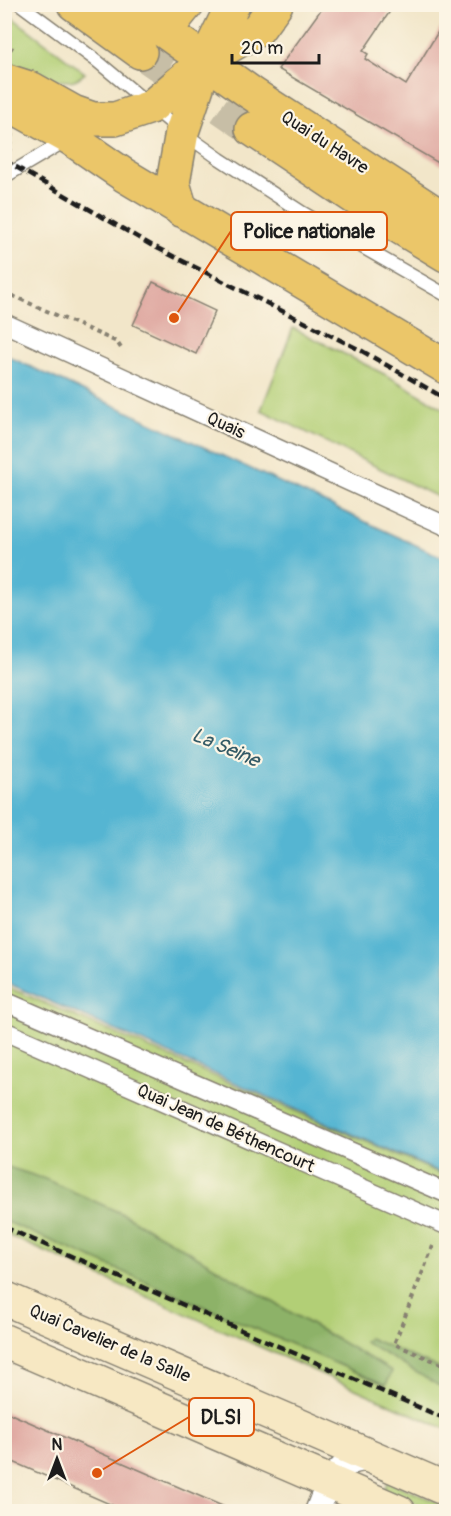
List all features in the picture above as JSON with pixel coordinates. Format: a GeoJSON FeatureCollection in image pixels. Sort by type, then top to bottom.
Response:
{"type":"FeatureCollection","features":[{"type":"Feature","properties":{"kind":"main road"},"geometry":{"type":"LineString","coordinates":[[74,4],[140,52]]}},
{"type":"Feature","properties":{"kind":"main road","name":"Quai du Havre"},"geometry":{"type":"LineString","coordinates":[[126,4],[251,93],[447,220]]}},
{"type":"Feature","properties":{"kind":"main road"},"geometry":{"type":"LineString","coordinates":[[165,31],[187,4]]}},
{"type":"Feature","properties":{"kind":"main road"},"geometry":{"type":"LineString","coordinates":[[181,210],[173,183],[182,132],[206,60],[233,4]]}},
{"type":"Feature","properties":{"kind":"main road"},"geometry":{"type":"LineString","coordinates":[[4,80],[32,88],[73,112],[93,119],[115,119],[151,106],[206,60],[258,29],[276,4]]}},
{"type":"Feature","properties":{"kind":"main road"},"geometry":{"type":"LineString","coordinates":[[4,98],[14,107],[70,138],[124,176],[447,367]]}},
{"type":"Feature","properties":{"kind":"main road","name":"Quai du Havre"},"geometry":{"type":"LineString","coordinates":[[252,129],[393,223],[447,255]]}},
{"type":"Feature","properties":{"kind":"main road","name":"Quai Cavelier de la Salle"},"geometry":{"type":"LineString","coordinates":[[4,1298],[447,1489]]}},
{"type":"Feature","properties":{"kind":"main road"},"geometry":{"type":"LineString","coordinates":[[4,1341],[324,1497],[399,1512]]}},
{"type":"Feature","properties":{"kind":"street","name":"Quais"},"geometry":{"type":"LineString","coordinates":[[4,324],[447,526]]}},
{"type":"Feature","properties":{"kind":"street","name":"Quai Jean de Béthencourt"},"geometry":{"type":"LineString","coordinates":[[4,1001],[447,1192]]}},
{"type":"Feature","properties":{"kind":"street","name":"Quai Jean de Béthencourt"},"geometry":{"type":"LineString","coordinates":[[4,1031],[444,1224]]}},
{"type":"Feature","properties":{"kind":"street"},"geometry":{"type":"LineString","coordinates":[[324,1497],[338,1471],[351,1462],[375,1458]]}},
{"type":"Feature","properties":{"kind":"lane"},"geometry":{"type":"LineString","coordinates":[[20,4],[97,61],[182,132],[220,159],[303,213],[447,295]]}},
{"type":"Feature","properties":{"kind":"lane"},"geometry":{"type":"LineString","coordinates":[[4,127],[6,134],[4,149]]}},
{"type":"Feature","properties":{"kind":"lane"},"geometry":{"type":"LineString","coordinates":[[4,177],[70,138]]}},
{"type":"Feature","properties":{"kind":"path"},"geometry":{"type":"LineString","coordinates":[[444,1224],[394,1344],[447,1366]]}},
{"type":"Feature","properties":{"kind":"green space"},"geometry":{"type":"Polygon","coordinates":[[[4,12],[85,73],[75,80],[53,79],[5,61],[4,12]]]}},
{"type":"Feature","properties":{"kind":"green space"},"geometry":{"type":"Polygon","coordinates":[[[293,328],[388,376],[446,410],[446,501],[261,410],[293,328]]]}},
{"type":"Feature","properties":{"kind":"green space"},"geometry":{"type":"Polygon","coordinates":[[[5,986],[446,1176],[446,1429],[5,1234],[5,986]]]}},
{"type":"Feature","properties":{"kind":"green space"},"geometry":{"type":"Polygon","coordinates":[[[5,1166],[45,1179],[123,1214],[193,1254],[392,1371],[386,1385],[5,1221],[5,1166]]]}},
{"type":"Feature","properties":{"kind":"green space"},"geometry":{"type":"Polygon","coordinates":[[[369,1338],[446,1371],[446,1390],[364,1342],[369,1338]]]}},
{"type":"Feature","properties":{"kind":"green space"},"geometry":{"type":"Polygon","coordinates":[[[388,1481],[446,1506],[446,1511],[434,1511],[384,1490],[388,1481]]]}},
{"type":"Feature","properties":{"kind":"water","name":"La Seine"},"geometry":{"type":"Polygon","coordinates":[[[5,355],[446,559],[446,1175],[5,982],[5,355]]]}},
{"type":"Feature","properties":{"kind":"building"},"geometry":{"type":"Polygon","coordinates":[[[325,4],[395,4],[363,51],[368,54],[365,59],[406,85],[447,17],[447,168],[278,69],[325,4]]]}},
{"type":"Feature","properties":{"kind":"building"},"geometry":{"type":"Polygon","coordinates":[[[153,282],[215,311],[196,354],[133,325],[153,282]]]}},
{"type":"Feature","properties":{"kind":"building"},"geometry":{"type":"Polygon","coordinates":[[[4,1411],[236,1512],[128,1512],[4,1458],[4,1411]]]}},
{"type":"Feature","properties":{"kind":"tunnel"},"geometry":{"type":"LineString","coordinates":[[140,52],[252,129]]}},
{"type":"Feature","properties":{"kind":"railway"},"geometry":{"type":"LineString","coordinates":[[4,160],[151,245],[362,351],[446,399]]}},
{"type":"Feature","properties":{"kind":"railway"},"geometry":{"type":"LineString","coordinates":[[4,1227],[446,1419]]}},
{"type":"Feature","properties":{"kind":"place","name":"Police nationale"},"geometry":{"type":"Point","coordinates":[174,318]}},
{"type":"Feature","properties":{"kind":"place","name":"DLSI"},"geometry":{"type":"Point","coordinates":[97,1473]}}]}
